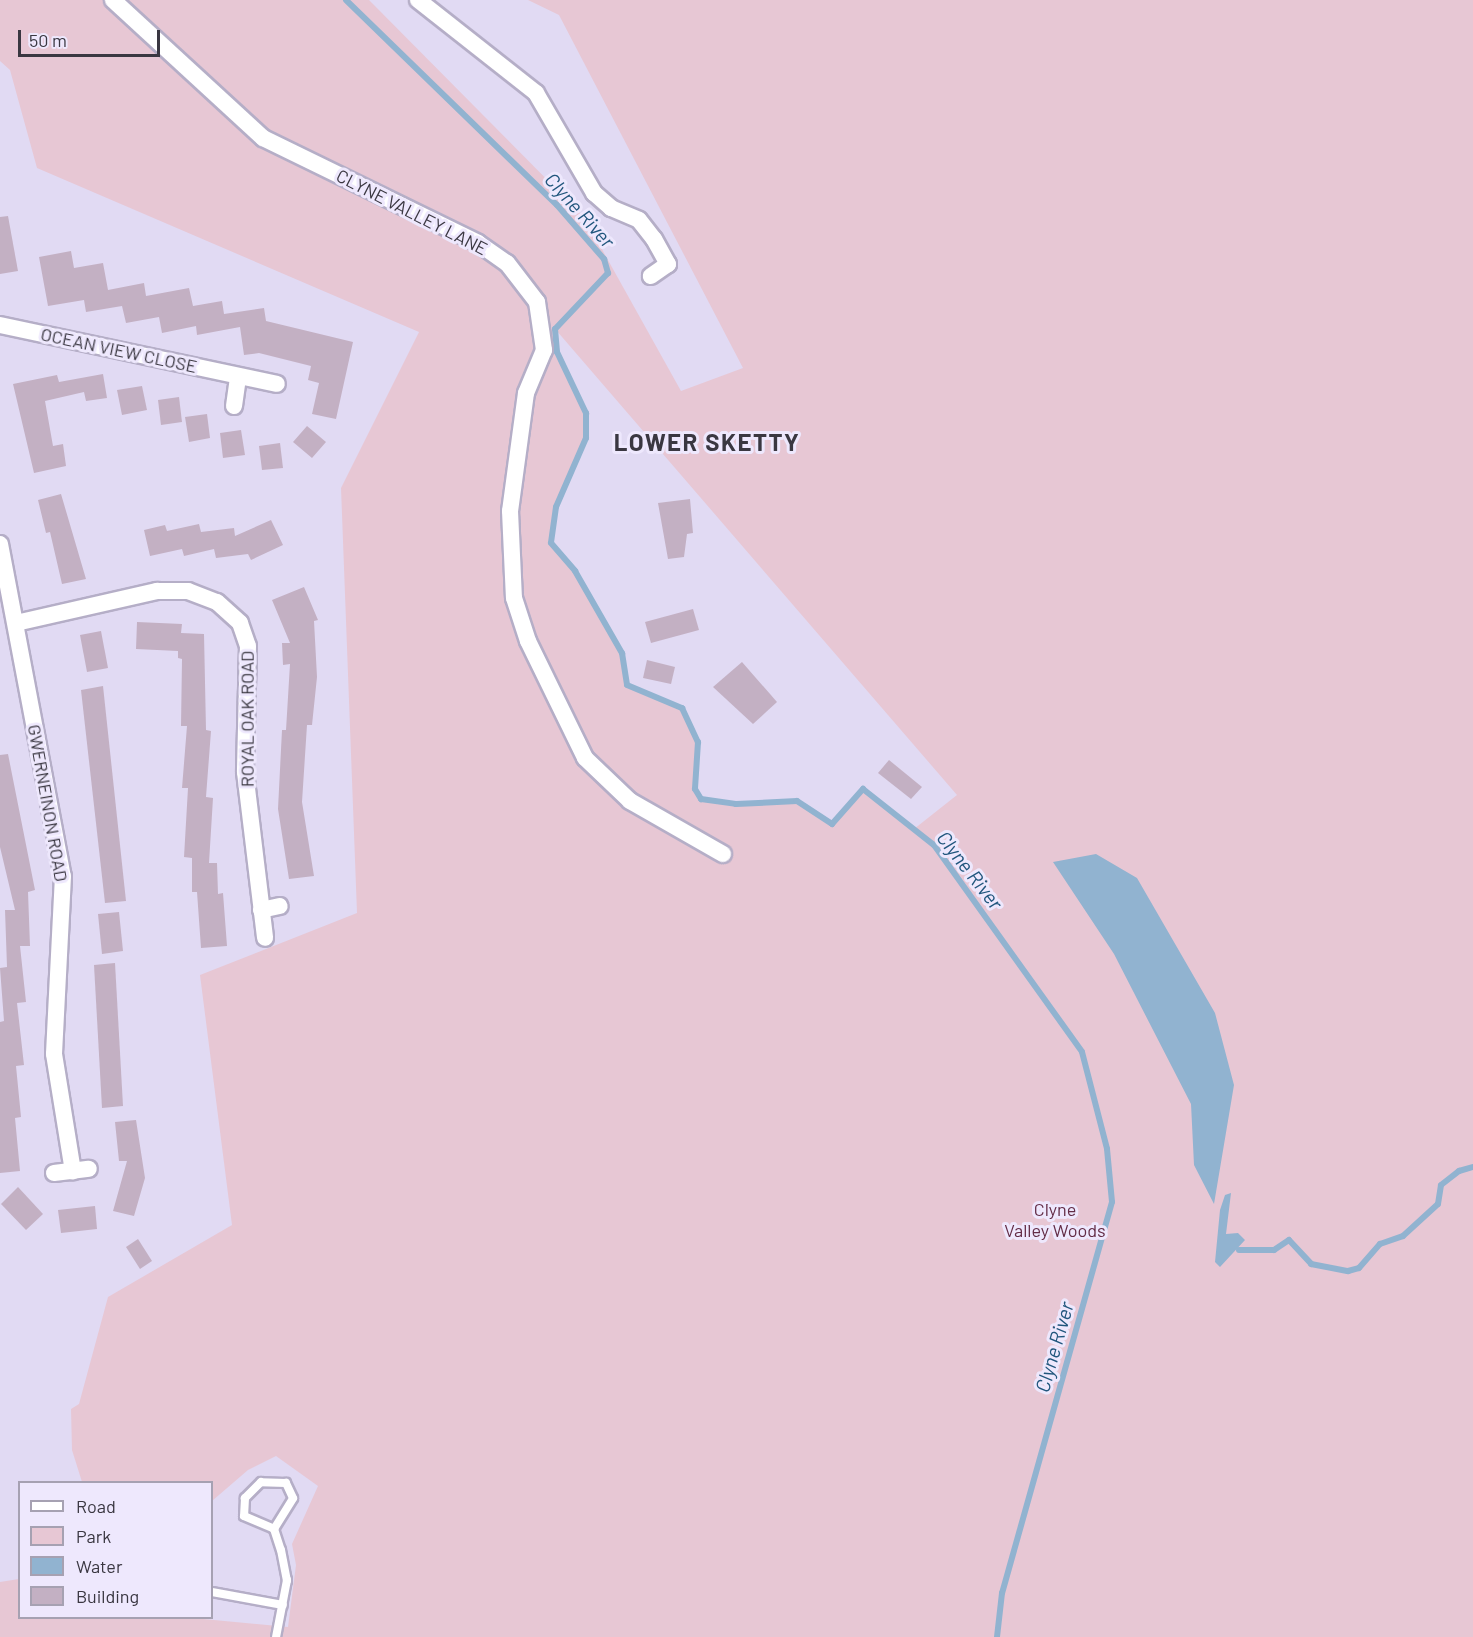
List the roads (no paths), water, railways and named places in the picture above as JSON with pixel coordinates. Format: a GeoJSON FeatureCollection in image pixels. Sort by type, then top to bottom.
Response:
{"type":"FeatureCollection","features":[{"type":"Feature","properties":{"kind":"street","name":"CLYNE VALLEY LANE"},"geometry":{"type":"LineString","coordinates":[[113,0],[263,138],[478,243],[507,263],[537,302],[544,350],[526,393],[510,511],[514,598],[528,641],[585,758],[630,801],[723,854]]}},
{"type":"Feature","properties":{"kind":"street"},"geometry":{"type":"LineString","coordinates":[[418,0],[536,93],[594,193],[611,208],[639,220],[654,239],[668,264],[651,276]]}},
{"type":"Feature","properties":{"kind":"street","name":"OCEAN VIEW CLOSE"},"geometry":{"type":"LineString","coordinates":[[0,325],[277,384]]}},
{"type":"Feature","properties":{"kind":"street"},"geometry":{"type":"LineString","coordinates":[[234,406],[238,376]]}},
{"type":"Feature","properties":{"kind":"street","name":"GWERNEINON ROAD"},"geometry":{"type":"LineString","coordinates":[[0,544],[63,876],[54,1054],[81,1170],[54,1173]]}},
{"type":"Feature","properties":{"kind":"street","name":"ROYAL OAK ROAD"},"geometry":{"type":"LineString","coordinates":[[16,623],[157,591],[178,591],[217,602],[240,624],[248,646],[245,772],[265,938]]}},
{"type":"Feature","properties":{"kind":"street"},"geometry":{"type":"LineString","coordinates":[[261,910],[280,906]]}},
{"type":"Feature","properties":{"kind":"lane"},"geometry":{"type":"LineString","coordinates":[[274,1529],[244,1516],[245,1498],[261,1482],[285,1483],[293,1498],[274,1529],[287,1580],[276,1637]]}},
{"type":"Feature","properties":{"kind":"lane"},"geometry":{"type":"LineString","coordinates":[[213,1592],[282,1605]]}},
{"type":"Feature","properties":{"kind":"water"},"geometry":{"type":"Polygon","coordinates":[[[1096,854],[1137,878],[1215,1013],[1234,1085],[1214,1204],[1194,1165],[1191,1104],[1114,954],[1053,862],[1096,854]]]}},
{"type":"Feature","properties":{"kind":"water"},"geometry":{"type":"Polygon","coordinates":[[[1231,1193],[1226,1234],[1238,1233],[1245,1240],[1220,1267],[1215,1262],[1220,1210],[1225,1195],[1231,1193]]]}},
{"type":"Feature","properties":{"kind":"waterway","name":"Clyne River"},"geometry":{"type":"LineString","coordinates":[[346,0],[557,205],[604,259],[608,273],[555,329],[557,352],[586,413],[586,438],[556,507],[551,543],[575,571],[622,653],[627,685],[682,708],[698,742],[695,789],[701,799],[736,804],[797,801],[832,824],[863,789],[934,845],[1082,1052],[1107,1149],[1112,1202],[1002,1593],[997,1637]]}},
{"type":"Feature","properties":{"kind":"waterway"},"geometry":{"type":"LineString","coordinates":[[1239,1250],[1274,1250],[1289,1240],[1311,1264],[1348,1271],[1359,1268],[1380,1244],[1403,1236],[1438,1204],[1441,1185],[1459,1171],[1473,1167]]}},
{"type":"Feature","properties":{"kind":"district","name":"LOWER SKETTY"},"geometry":{"type":"Point","coordinates":[707,442]}},
{"type":"Feature","properties":{"kind":"park label","name":"Clyne Valley Woods"},"geometry":{"type":"Point","coordinates":[1055,1220]}}]}
